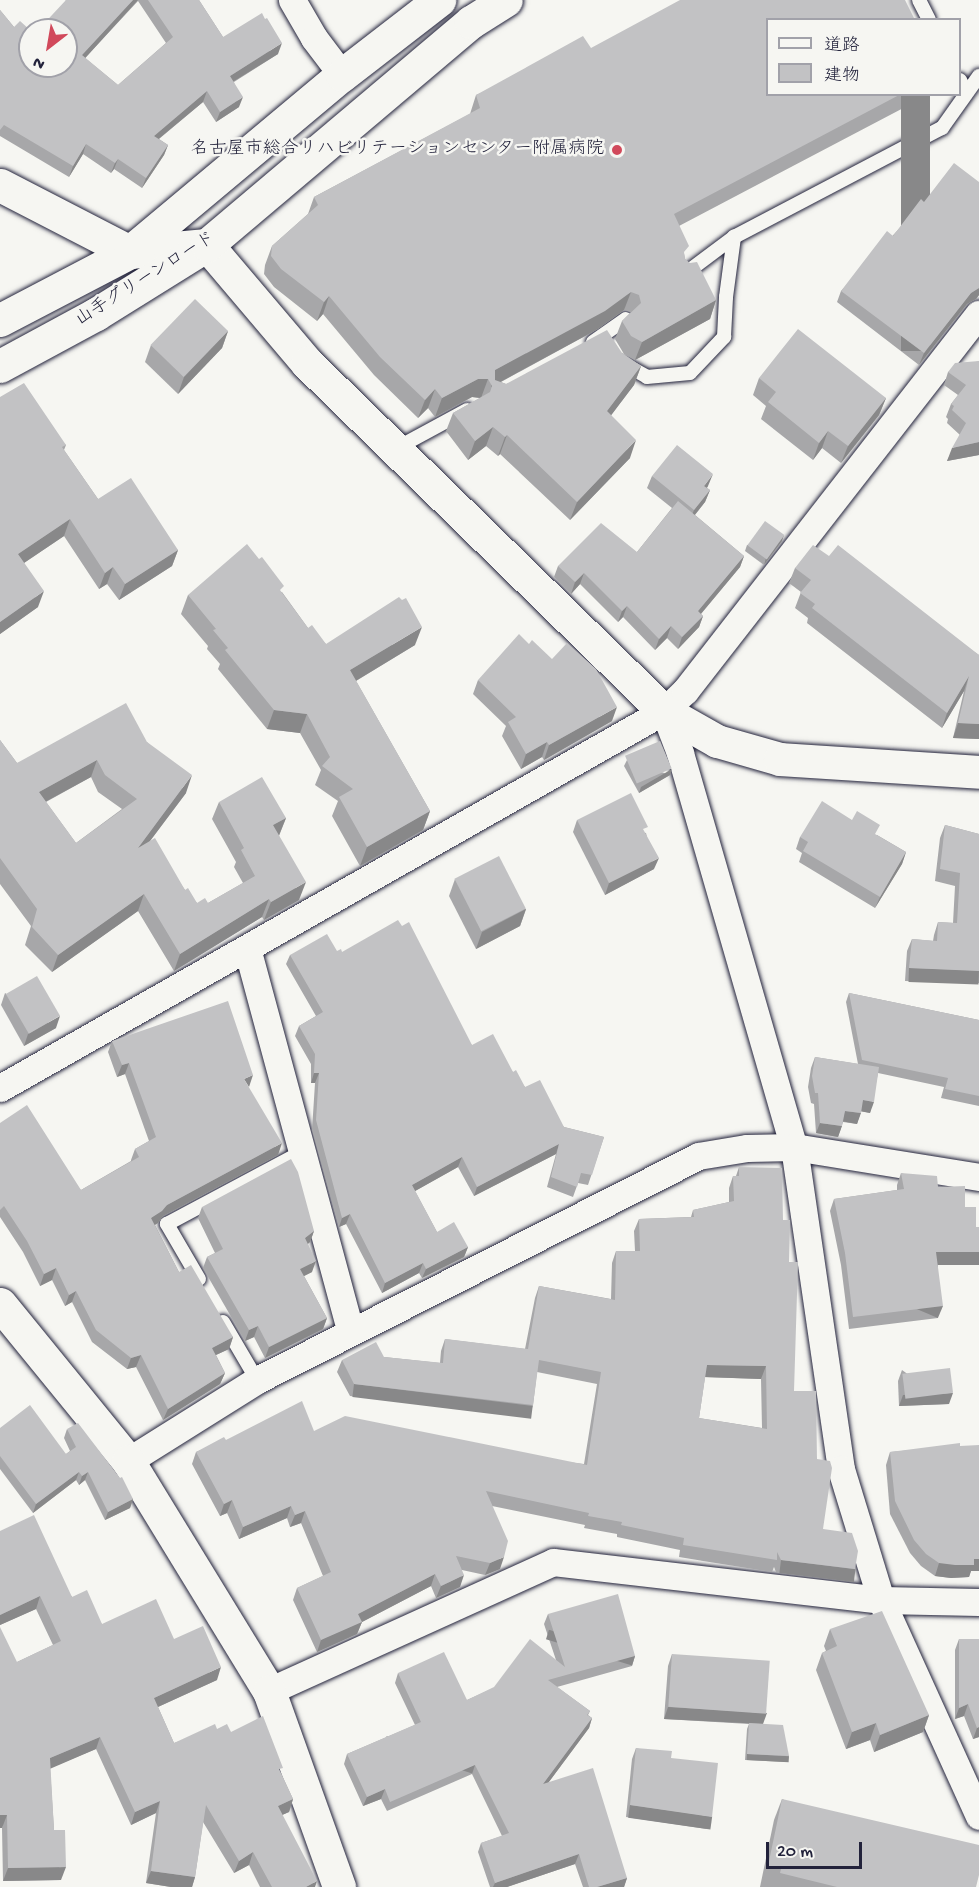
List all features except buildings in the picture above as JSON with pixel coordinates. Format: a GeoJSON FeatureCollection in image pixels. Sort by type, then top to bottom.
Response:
{"type":"FeatureCollection","features":[{"type":"Feature","properties":{"kind":"street"},"geometry":{"type":"LineString","coordinates":[[292,0],[314,38],[342,75]]}},
{"type":"Feature","properties":{"kind":"street","name":"山手グリーンロード"},"geometry":{"type":"LineString","coordinates":[[0,320],[130,252],[342,75],[439,0]]}},
{"type":"Feature","properties":{"kind":"street","name":"山手グリーンロード"},"geometry":{"type":"LineString","coordinates":[[0,366],[96,314],[207,245],[471,22],[506,0]]}},
{"type":"Feature","properties":{"kind":"street"},"geometry":{"type":"LineString","coordinates":[[0,185],[130,252],[207,245],[307,363],[664,711],[717,741],[780,759],[979,772]]}},
{"type":"Feature","properties":{"kind":"street"},"geometry":{"type":"LineString","coordinates":[[2,1082],[247,948],[664,711],[685,690],[979,314]]}},
{"type":"Feature","properties":{"kind":"street"},"geometry":{"type":"LineString","coordinates":[[664,711],[680,753],[794,1147],[841,1469],[881,1600],[979,1816]]}},
{"type":"Feature","properties":{"kind":"street"},"geometry":{"type":"LineString","coordinates":[[247,948],[350,1330]]}},
{"type":"Feature","properties":{"kind":"street"},"geometry":{"type":"LineString","coordinates":[[128,1461],[256,1380],[350,1330],[698,1156],[747,1148],[794,1147],[979,1177]]}},
{"type":"Feature","properties":{"kind":"street"},"geometry":{"type":"LineString","coordinates":[[0,1304],[128,1461],[269,1691],[339,1887]]}},
{"type":"Feature","properties":{"kind":"street"},"geometry":{"type":"LineString","coordinates":[[269,1691],[553,1562],[881,1600],[979,1602]]}},
{"type":"Feature","properties":{"kind":"lane"},"geometry":{"type":"LineString","coordinates":[[922,1],[928,18]]}},
{"type":"Feature","properties":{"kind":"lane"},"geometry":{"type":"LineString","coordinates":[[686,273],[734,237],[942,128],[979,76]]}},
{"type":"Feature","properties":{"kind":"lane"},"geometry":{"type":"LineString","coordinates":[[961,82],[966,93]]}},
{"type":"Feature","properties":{"kind":"lane"},"geometry":{"type":"LineString","coordinates":[[608,345],[618,361],[647,377],[690,373],[724,337],[726,297],[734,237]]}},
{"type":"Feature","properties":{"kind":"lane"},"geometry":{"type":"LineString","coordinates":[[584,347],[608,345],[626,320]]}},
{"type":"Feature","properties":{"kind":"lane"},"geometry":{"type":"LineString","coordinates":[[395,449],[476,405]]}},
{"type":"Feature","properties":{"kind":"lane"},"geometry":{"type":"LineString","coordinates":[[206,1292],[167,1224],[302,1152]]}},
{"type":"Feature","properties":{"kind":"lane"},"geometry":{"type":"LineString","coordinates":[[218,1312],[256,1380]]}},
{"type":"Feature","properties":{"kind":"place","name":"名古屋市総合リハビリテーションセンター附属病院"},"geometry":{"type":"Point","coordinates":[617,150]}}]}
